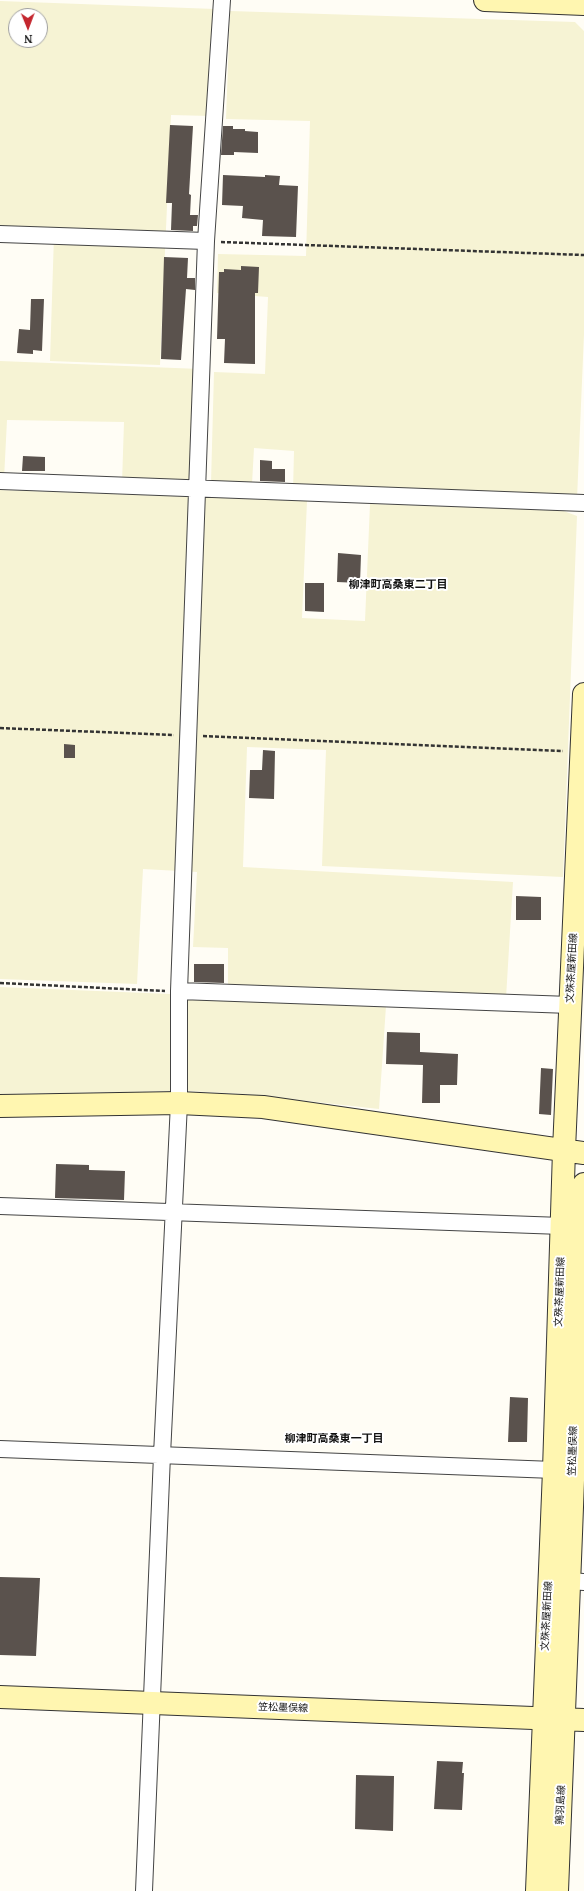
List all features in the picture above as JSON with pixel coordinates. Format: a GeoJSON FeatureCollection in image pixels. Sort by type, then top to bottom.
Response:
{"type":"FeatureCollection","features":[{"type":"Feature","properties":{"kind":"main road"},"geometry":{"type":"LineString","coordinates":[[485,0],[584,4]]}},
{"type":"Feature","properties":{"kind":"main road","name":"文殊茶屋新田線"},"geometry":{"type":"LineString","coordinates":[[537,1891],[562,1226],[574,1152],[570,1005],[583,752],[584,694]]}},
{"type":"Feature","properties":{"kind":"main road"},"geometry":{"type":"LineString","coordinates":[[0,1106],[179,1103],[270,1108],[574,1152]]}},
{"type":"Feature","properties":{"kind":"main road","name":"笠松墨俣線"},"geometry":{"type":"LineString","coordinates":[[0,1697],[575,1719],[584,1184]]}},
{"type":"Feature","properties":{"kind":"main road","name":"鶉羽島線"},"geometry":{"type":"LineString","coordinates":[[557,1891],[575,1719]]}},
{"type":"Feature","properties":{"kind":"street"},"geometry":{"type":"LineString","coordinates":[[144,1891],[162,1455],[179,1103],[179,991],[206,241],[222,0]]}},
{"type":"Feature","properties":{"kind":"street"},"geometry":{"type":"LineString","coordinates":[[0,234],[206,241]]}},
{"type":"Feature","properties":{"kind":"street"},"geometry":{"type":"LineString","coordinates":[[0,481],[584,503]]}},
{"type":"Feature","properties":{"kind":"street"},"geometry":{"type":"LineString","coordinates":[[179,991],[570,1005]]}},
{"type":"Feature","properties":{"kind":"street"},"geometry":{"type":"LineString","coordinates":[[0,1206],[562,1226]]}},
{"type":"Feature","properties":{"kind":"street"},"geometry":{"type":"LineString","coordinates":[[0,1449],[554,1470]]}},
{"type":"Feature","properties":{"kind":"path"},"geometry":{"type":"LineString","coordinates":[[206,241],[584,255]]}},
{"type":"Feature","properties":{"kind":"path"},"geometry":{"type":"LineString","coordinates":[[0,728],[583,752]]}},
{"type":"Feature","properties":{"kind":"path"},"geometry":{"type":"LineString","coordinates":[[0,983],[179,991]]}},
{"type":"Feature","properties":{"kind":"shaded area"},"geometry":{"type":"Polygon","coordinates":[[[0,1],[215,9],[210,116],[171,115],[160,365],[50,361],[54,235],[0,232],[0,1]]]}},
{"type":"Feature","properties":{"kind":"shaded area"},"geometry":{"type":"Polygon","coordinates":[[[230,11],[575,22],[584,31],[584,334],[577,499],[293,491],[294,451],[254,448],[252,484],[211,483],[214,372],[265,374],[268,297],[217,293],[218,254],[306,256],[310,121],[226,119],[230,11]]]}},
{"type":"Feature","properties":{"kind":"shaded area"},"geometry":{"type":"Polygon","coordinates":[[[0,361],[200,369],[195,485],[122,483],[124,422],[7,420],[4,479],[0,478],[0,361]]]}},
{"type":"Feature","properties":{"kind":"shaded area"},"geometry":{"type":"Polygon","coordinates":[[[0,490],[307,501],[302,618],[365,621],[370,504],[561,510],[577,516],[563,877],[322,866],[326,750],[247,747],[243,867],[513,882],[506,998],[228,989],[228,948],[193,947],[197,872],[143,869],[137,984],[0,979],[0,490]]]}},
{"type":"Feature","properties":{"kind":"shaded area"},"geometry":{"type":"Polygon","coordinates":[[[0,987],[170,994],[386,1006],[379,1109],[244,1094],[189,1091],[0,1094],[0,987]]]}},
{"type":"Feature","properties":{"kind":"building"},"geometry":{"type":"Polygon","coordinates":[[[170,125],[193,126],[189,194],[191,195],[190,215],[198,215],[197,226],[193,226],[193,231],[171,230],[172,203],[166,203],[170,125]]]}},
{"type":"Feature","properties":{"kind":"building"},"geometry":{"type":"Polygon","coordinates":[[[223,126],[233,126],[233,129],[245,129],[245,131],[258,132],[258,153],[234,152],[234,155],[221,155],[223,126]]]}},
{"type":"Feature","properties":{"kind":"building"},"geometry":{"type":"Polygon","coordinates":[[[223,175],[265,177],[265,175],[280,176],[279,185],[298,186],[296,237],[262,236],[263,220],[242,218],[243,206],[222,205],[223,175]]]}},
{"type":"Feature","properties":{"kind":"building"},"geometry":{"type":"Polygon","coordinates":[[[164,257],[188,258],[187,278],[195,278],[195,290],[186,289],[181,360],[161,359],[164,257]]]}},
{"type":"Feature","properties":{"kind":"building"},"geometry":{"type":"Polygon","coordinates":[[[241,266],[259,267],[258,293],[255,293],[255,364],[224,363],[225,339],[217,339],[219,272],[224,272],[224,269],[241,270],[241,266]]]}},
{"type":"Feature","properties":{"kind":"building"},"geometry":{"type":"Polygon","coordinates":[[[31,299],[44,299],[42,351],[33,350],[33,354],[17,353],[19,329],[30,330],[31,299]]]}},
{"type":"Feature","properties":{"kind":"building"},"geometry":{"type":"Polygon","coordinates":[[[23,456],[45,457],[45,471],[22,471],[23,456]]]}},
{"type":"Feature","properties":{"kind":"building"},"geometry":{"type":"Polygon","coordinates":[[[260,460],[272,461],[272,469],[285,469],[285,482],[260,481],[260,460]]]}},
{"type":"Feature","properties":{"kind":"building"},"geometry":{"type":"Polygon","coordinates":[[[338,553],[361,555],[360,583],[337,582],[338,553]]]}},
{"type":"Feature","properties":{"kind":"building"},"geometry":{"type":"Polygon","coordinates":[[[305,583],[324,583],[324,612],[305,611],[305,583]]]}},
{"type":"Feature","properties":{"kind":"building"},"geometry":{"type":"Polygon","coordinates":[[[64,744],[75,745],[75,758],[64,758],[64,744]]]}},
{"type":"Feature","properties":{"kind":"building"},"geometry":{"type":"Polygon","coordinates":[[[263,750],[275,751],[274,799],[249,798],[250,770],[262,770],[263,750]]]}},
{"type":"Feature","properties":{"kind":"building"},"geometry":{"type":"Polygon","coordinates":[[[516,896],[541,897],[541,920],[516,920],[516,896]]]}},
{"type":"Feature","properties":{"kind":"building"},"geometry":{"type":"Polygon","coordinates":[[[194,964],[224,964],[224,983],[194,982],[194,964]]]}},
{"type":"Feature","properties":{"kind":"building"},"geometry":{"type":"Polygon","coordinates":[[[387,1032],[420,1033],[420,1052],[458,1054],[457,1085],[440,1085],[440,1103],[422,1103],[423,1065],[386,1064],[387,1032]]]}},
{"type":"Feature","properties":{"kind":"building"},"geometry":{"type":"Polygon","coordinates":[[[541,1068],[553,1069],[551,1115],[539,1114],[541,1068]]]}},
{"type":"Feature","properties":{"kind":"building"},"geometry":{"type":"Polygon","coordinates":[[[56,1164],[89,1165],[89,1170],[125,1171],[124,1200],[55,1198],[56,1164]]]}},
{"type":"Feature","properties":{"kind":"building"},"geometry":{"type":"Polygon","coordinates":[[[510,1397],[528,1398],[527,1442],[508,1442],[510,1397]]]}},
{"type":"Feature","properties":{"kind":"building"},"geometry":{"type":"Polygon","coordinates":[[[0,1577],[40,1578],[36,1656],[0,1655],[0,1577]]]}},
{"type":"Feature","properties":{"kind":"building"},"geometry":{"type":"Polygon","coordinates":[[[437,1761],[463,1762],[462,1773],[464,1773],[462,1810],[434,1809],[437,1761]]]}},
{"type":"Feature","properties":{"kind":"building"},"geometry":{"type":"Polygon","coordinates":[[[356,1775],[394,1776],[393,1831],[355,1829],[356,1775]]]}},
{"type":"Feature","properties":{"kind":"district","name":"柳津町高桑東二丁目"},"geometry":{"type":"Point","coordinates":[398,585]}},
{"type":"Feature","properties":{"kind":"district","name":"柳津町高桑東一丁目"},"geometry":{"type":"Point","coordinates":[334,1439]}}]}
